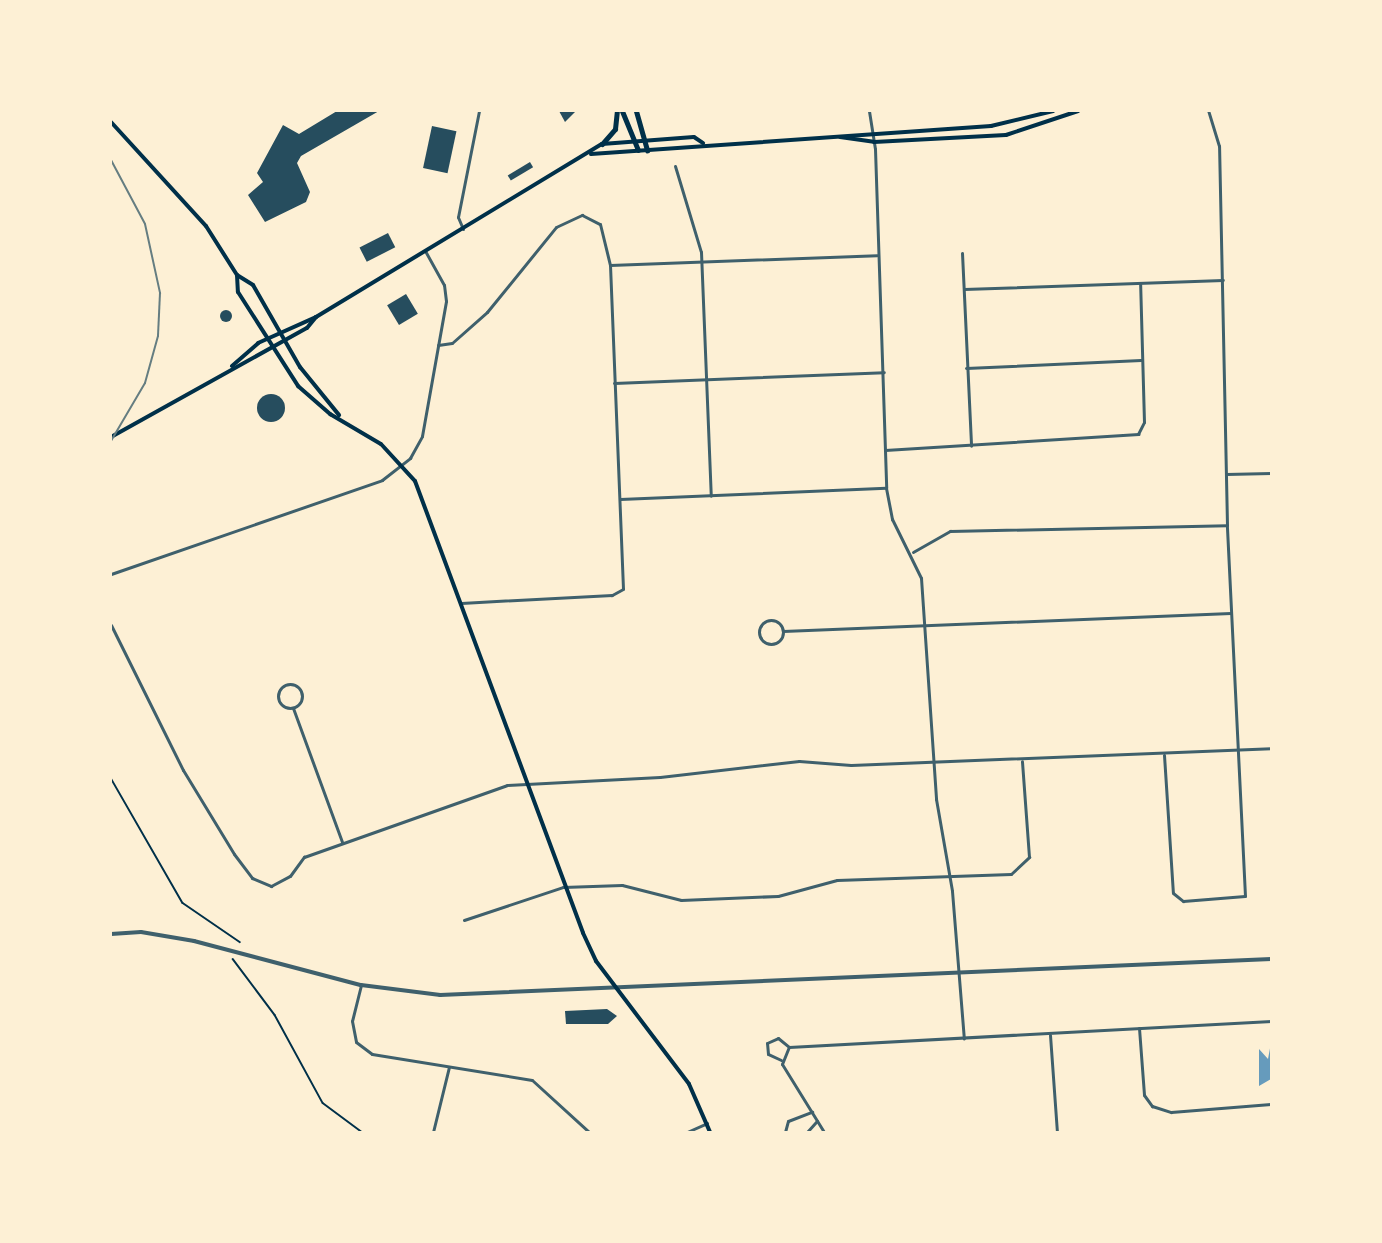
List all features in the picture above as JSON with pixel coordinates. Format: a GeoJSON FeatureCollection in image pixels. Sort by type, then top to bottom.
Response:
{"type":"FeatureCollection","features":[{"type":"Feature","properties":{"kind":"highway"},"geometry":{"type":"LineString","coordinates":[[602,144],[615,129],[617,111]]}},
{"type":"Feature","properties":{"kind":"highway"},"geometry":{"type":"LineString","coordinates":[[622,111],[638,150]]}},
{"type":"Feature","properties":{"kind":"highway"},"geometry":{"type":"LineString","coordinates":[[636,111],[647,150]]}},
{"type":"Feature","properties":{"kind":"main road"},"geometry":{"type":"LineString","coordinates":[[590,154],[703,143],[840,137],[874,131],[1011,124],[1053,111]]}},
{"type":"Feature","properties":{"kind":"main road"},"geometry":{"type":"LineString","coordinates":[[840,137],[874,142],[1006,135],[1078,111]]}},
{"type":"Feature","properties":{"kind":"main road"},"geometry":{"type":"LineString","coordinates":[[111,122],[201,220],[237,275],[253,285],[284,340],[339,416]]}},
{"type":"Feature","properties":{"kind":"main road"},"geometry":{"type":"LineString","coordinates":[[111,437],[232,366],[271,348],[316,317],[590,154],[602,144],[645,138],[694,138],[703,143]]}},
{"type":"Feature","properties":{"kind":"main road"},"geometry":{"type":"LineString","coordinates":[[237,275],[238,292],[271,348],[311,399],[339,416],[403,465],[430,510],[459,603],[524,783],[563,887],[596,961],[689,1084],[710,1132]]}},
{"type":"Feature","properties":{"kind":"main road"},"geometry":{"type":"LineString","coordinates":[[232,366],[266,339],[316,317]]}},
{"type":"Feature","properties":{"kind":"street"},"geometry":{"type":"LineString","coordinates":[[464,229],[458,217],[479,111]]}},
{"type":"Feature","properties":{"kind":"street"},"geometry":{"type":"LineString","coordinates":[[868,111],[874,131],[877,255],[884,372],[886,488],[892,519],[913,552],[921,578],[922,625],[933,763],[950,876],[964,1039]]}},
{"type":"Feature","properties":{"kind":"street"},"geometry":{"type":"LineString","coordinates":[[1164,755],[1173,893],[1183,901],[1240,899],[1248,890],[1238,751],[1227,525],[1224,280],[1219,146],[1208,111]]}},
{"type":"Feature","properties":{"kind":"street"},"geometry":{"type":"LineString","coordinates":[[675,166],[700,239],[711,496]]}},
{"type":"Feature","properties":{"kind":"street"},"geometry":{"type":"LineString","coordinates":[[438,345],[469,330],[556,227],[582,214],[600,224],[609,265],[624,589],[612,595],[459,603]]}},
{"type":"Feature","properties":{"kind":"street"},"geometry":{"type":"LineString","coordinates":[[111,574],[382,480],[403,465],[419,445],[446,292],[426,252]]}},
{"type":"Feature","properties":{"kind":"street"},"geometry":{"type":"LineString","coordinates":[[962,253],[970,446]]}},
{"type":"Feature","properties":{"kind":"street"},"geometry":{"type":"LineString","coordinates":[[609,265],[877,255]]}},
{"type":"Feature","properties":{"kind":"street"},"geometry":{"type":"LineString","coordinates":[[964,289],[1224,280]]}},
{"type":"Feature","properties":{"kind":"street"},"geometry":{"type":"LineString","coordinates":[[885,450],[1138,434],[1144,422],[1140,283]]}},
{"type":"Feature","properties":{"kind":"street"},"geometry":{"type":"LineString","coordinates":[[966,368],[1142,360]]}},
{"type":"Feature","properties":{"kind":"street"},"geometry":{"type":"LineString","coordinates":[[614,383],[884,372]]}},
{"type":"Feature","properties":{"kind":"street"},"geometry":{"type":"LineString","coordinates":[[1226,474],[1271,473]]}},
{"type":"Feature","properties":{"kind":"street"},"geometry":{"type":"LineString","coordinates":[[620,499],[886,488]]}},
{"type":"Feature","properties":{"kind":"street"},"geometry":{"type":"LineString","coordinates":[[913,552],[950,531],[1227,525]]}},
{"type":"Feature","properties":{"kind":"street"},"geometry":{"type":"LineString","coordinates":[[783,631],[772,645],[758,633],[771,620],[783,631],[1231,613]]}},
{"type":"Feature","properties":{"kind":"street"},"geometry":{"type":"LineString","coordinates":[[111,625],[183,771],[252,879],[277,885],[304,856],[524,783],[660,777],[799,761],[933,763],[1164,755],[1271,748]]}},
{"type":"Feature","properties":{"kind":"street"},"geometry":{"type":"LineString","coordinates":[[293,708],[302,692],[287,685],[279,698],[293,708],[342,843]]}},
{"type":"Feature","properties":{"kind":"street"},"geometry":{"type":"LineString","coordinates":[[464,920],[563,887],[622,885],[692,899],[778,896],[837,880],[1011,874],[1027,863],[1022,760]]}},
{"type":"Feature","properties":{"kind":"street"},"geometry":{"type":"LineString","coordinates":[[111,934],[141,932],[194,941],[361,985],[440,995],[1271,959]]}},
{"type":"Feature","properties":{"kind":"street"},"geometry":{"type":"LineString","coordinates":[[361,985],[352,1021],[356,1042],[372,1054],[532,1080],[589,1132]]}},
{"type":"Feature","properties":{"kind":"street"},"geometry":{"type":"LineString","coordinates":[[824,1132],[780,1060],[768,1054],[767,1043],[778,1038],[789,1047],[1050,1035],[1271,1021]]}},
{"type":"Feature","properties":{"kind":"street"},"geometry":{"type":"LineString","coordinates":[[1139,1028],[1144,1095],[1152,1106],[1171,1112],[1271,1104]]}},
{"type":"Feature","properties":{"kind":"street"},"geometry":{"type":"LineString","coordinates":[[1050,1035],[1057,1132]]}},
{"type":"Feature","properties":{"kind":"street"},"geometry":{"type":"LineString","coordinates":[[780,1060],[789,1047]]}},
{"type":"Feature","properties":{"kind":"street"},"geometry":{"type":"LineString","coordinates":[[433,1132],[449,1067]]}},
{"type":"Feature","properties":{"kind":"street"},"geometry":{"type":"LineString","coordinates":[[785,1132],[788,1121],[812,1112]]}},
{"type":"Feature","properties":{"kind":"street"},"geometry":{"type":"LineString","coordinates":[[807,1132],[817,1120]]}},
{"type":"Feature","properties":{"kind":"street"},"geometry":{"type":"LineString","coordinates":[[687,1132],[707,1123]]}},
{"type":"Feature","properties":{"kind":"path"},"geometry":{"type":"LineString","coordinates":[[111,778],[183,903],[240,942]]}},
{"type":"Feature","properties":{"kind":"path"},"geometry":{"type":"LineString","coordinates":[[233,959],[276,1015],[323,1103],[362,1132]]}},
{"type":"Feature","properties":{"kind":"water"},"geometry":{"type":"Polygon","coordinates":[[[1271,1043],[1271,1079],[1259,1086],[1259,1049],[1268,1059],[1271,1043]]]}},
{"type":"Feature","properties":{"kind":"building"},"geometry":{"type":"Polygon","coordinates":[[[337,111],[379,111],[301,156],[297,163],[310,192],[306,202],[265,222],[248,195],[263,182],[257,173],[283,125],[299,134],[337,111]]]}},
{"type":"Feature","properties":{"kind":"building"},"geometry":{"type":"Polygon","coordinates":[[[559,111],[576,111],[565,122],[559,111]]]}},
{"type":"Feature","properties":{"kind":"building"},"geometry":{"type":"Polygon","coordinates":[[[432,126],[456,131],[448,173],[423,168],[432,126]]]}},
{"type":"Feature","properties":{"kind":"building"},"geometry":{"type":"Polygon","coordinates":[[[530,162],[533,167],[511,181],[508,175],[530,162]]]}},
{"type":"Feature","properties":{"kind":"building"},"geometry":{"type":"Polygon","coordinates":[[[388,233],[395,247],[367,262],[359,248],[388,233]]]}},
{"type":"Feature","properties":{"kind":"building"},"geometry":{"type":"Polygon","coordinates":[[[406,294],[418,314],[399,325],[387,305],[406,294]]]}},
{"type":"Feature","properties":{"kind":"building"},"geometry":{"type":"Polygon","coordinates":[[[226,310],[232,316],[226,322],[220,316],[226,310]]]}},
{"type":"Feature","properties":{"kind":"building"},"geometry":{"type":"Polygon","coordinates":[[[271,394],[281,398],[285,408],[281,418],[271,422],[261,418],[257,408],[261,398],[271,394]]]}},
{"type":"Feature","properties":{"kind":"building"},"geometry":{"type":"Polygon","coordinates":[[[607,1009],[617,1016],[608,1024],[566,1024],[565,1011],[607,1009]]]}},
{"type":"Feature","properties":{"kind":"railway"},"geometry":{"type":"LineString","coordinates":[[111,160],[145,224],[160,293],[158,336],[145,383],[111,441]]}}]}
